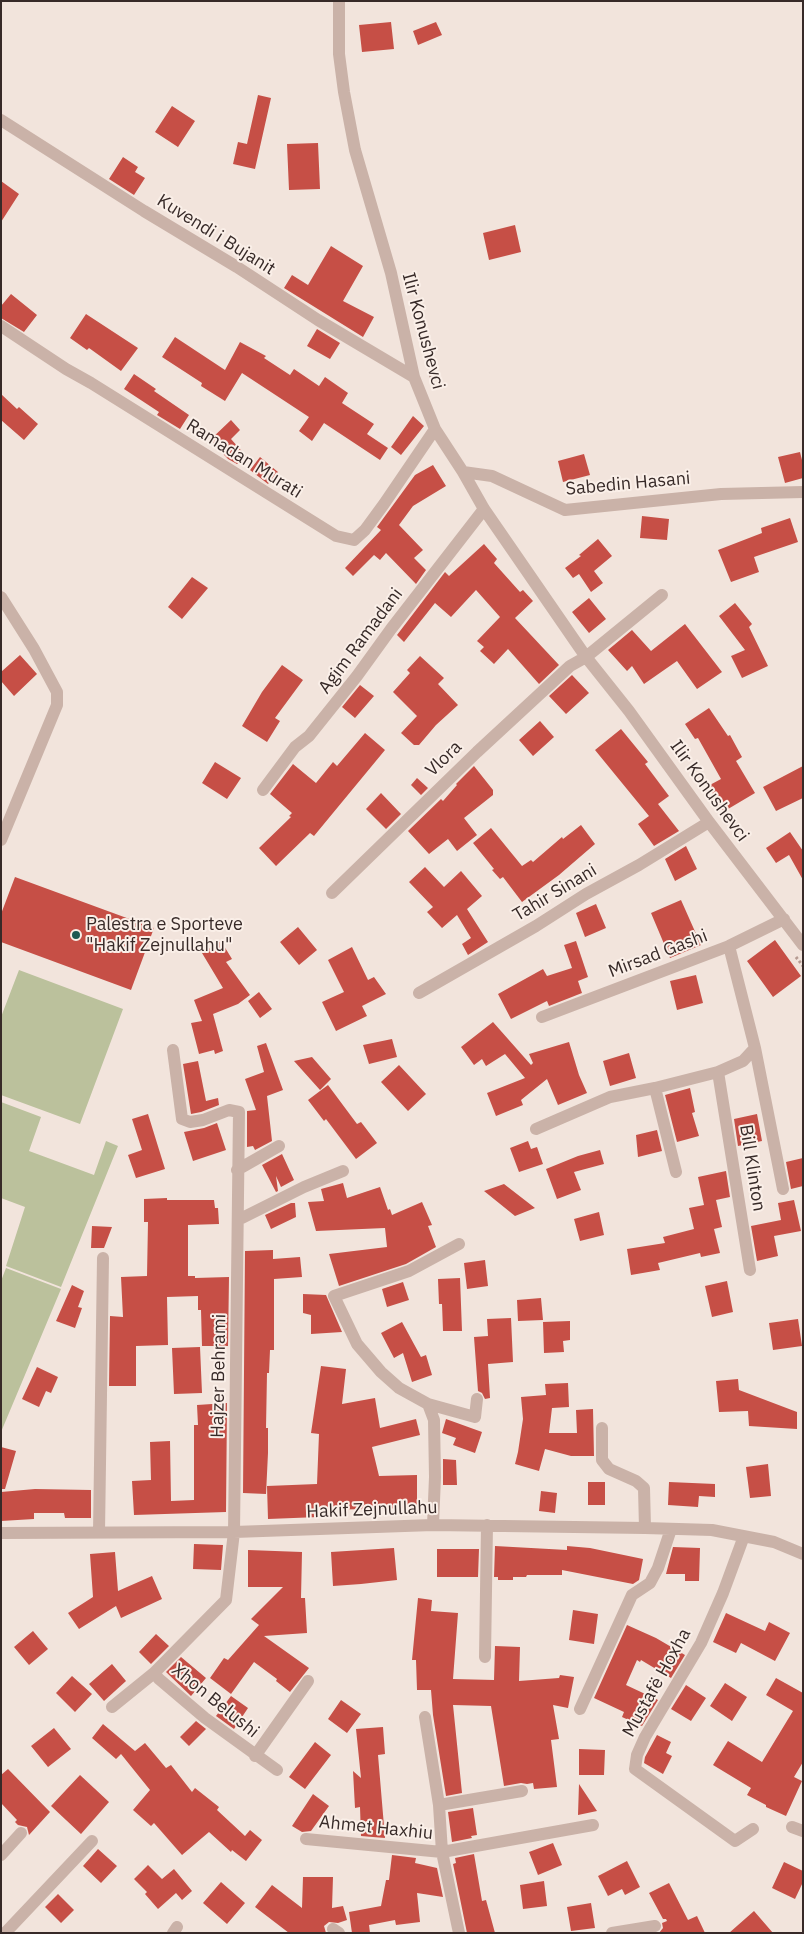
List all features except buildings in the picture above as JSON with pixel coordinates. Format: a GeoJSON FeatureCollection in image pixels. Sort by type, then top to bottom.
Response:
{"type":"FeatureCollection","features":[{"type":"Feature","properties":{"kind":"street","name":"Ilir Konushevci"},"geometry":{"type":"LineString","coordinates":[[339,1],[339,54],[355,150],[390,273],[414,377],[435,429],[484,509],[586,658],[629,712],[709,822],[803,945]]}},
{"type":"Feature","properties":{"kind":"street","name":"Kuvendi i Bujanit"},"geometry":{"type":"LineString","coordinates":[[1,120],[144,211],[237,267],[318,320],[414,377]]}},
{"type":"Feature","properties":{"kind":"street","name":"Ramadan Murati"},"geometry":{"type":"LineString","coordinates":[[1,326],[66,369],[336,536],[354,540],[364,530],[435,429]]}},
{"type":"Feature","properties":{"kind":"street","name":"Sabedin Hasani"},"geometry":{"type":"LineString","coordinates":[[463,472],[492,476],[565,510],[721,494],[803,492]]}},
{"type":"Feature","properties":{"kind":"street","name":"Agim Ramadani"},"geometry":{"type":"LineString","coordinates":[[263,790],[296,747],[309,736],[358,676],[391,629],[484,509]]}},
{"type":"Feature","properties":{"kind":"street"},"geometry":{"type":"LineString","coordinates":[[586,658],[662,595]]}},
{"type":"Feature","properties":{"kind":"street"},"geometry":{"type":"LineString","coordinates":[[1,597],[38,655],[57,692],[56,705],[1,840]]}},
{"type":"Feature","properties":{"kind":"street","name":"Vlora"},"geometry":{"type":"LineString","coordinates":[[332,893],[476,752],[570,666],[586,658]]}},
{"type":"Feature","properties":{"kind":"street","name":"Tahir Sinani"},"geometry":{"type":"LineString","coordinates":[[419,993],[536,926],[586,894],[639,865],[709,822]]}},
{"type":"Feature","properties":{"kind":"street","name":"Mirsad Gashi"},"geometry":{"type":"LineString","coordinates":[[542,1017],[729,946],[784,920]]}},
{"type":"Feature","properties":{"kind":"street","name":"Bill Klinton"},"geometry":{"type":"LineString","coordinates":[[729,946],[755,1048],[783,1189]]}},
{"type":"Feature","properties":{"kind":"street"},"geometry":{"type":"LineString","coordinates":[[536,1129],[610,1096],[655,1088],[718,1072],[743,1061],[755,1048]]}},
{"type":"Feature","properties":{"kind":"street","name":"Hajzer Behrami"},"geometry":{"type":"LineString","coordinates":[[173,1050],[182,1119],[190,1122],[228,1110],[239,1112],[234,1532]]}},
{"type":"Feature","properties":{"kind":"street","name":"Bill Klinton"},"geometry":{"type":"LineString","coordinates":[[718,1072],[750,1270]]}},
{"type":"Feature","properties":{"kind":"street"},"geometry":{"type":"LineString","coordinates":[[655,1088],[676,1172]]}},
{"type":"Feature","properties":{"kind":"street"},"geometry":{"type":"LineString","coordinates":[[237,1170],[279,1146]]}},
{"type":"Feature","properties":{"kind":"street"},"geometry":{"type":"LineString","coordinates":[[238,1220],[304,1187],[342,1171]]}},
{"type":"Feature","properties":{"kind":"street"},"geometry":{"type":"LineString","coordinates":[[459,1244],[409,1271],[334,1296],[357,1344],[381,1372],[399,1388],[428,1404],[475,1418],[477,1399]]}},
{"type":"Feature","properties":{"kind":"street"},"geometry":{"type":"LineString","coordinates":[[99,1532],[103,1258]]}},
{"type":"Feature","properties":{"kind":"street"},"geometry":{"type":"LineString","coordinates":[[428,1404],[434,1420],[435,1477],[433,1525]]}},
{"type":"Feature","properties":{"kind":"street"},"geometry":{"type":"LineString","coordinates":[[602,1428],[602,1460],[609,1469],[636,1481],[644,1488],[645,1528]]}},
{"type":"Feature","properties":{"kind":"street","name":"Hakif Zejnullahu"},"geometry":{"type":"LineString","coordinates":[[1,1533],[234,1532],[433,1525],[645,1528],[712,1530],[774,1542],[803,1554]]}},
{"type":"Feature","properties":{"kind":"street"},"geometry":{"type":"LineString","coordinates":[[485,1657],[487,1525]]}},
{"type":"Feature","properties":{"kind":"street"},"geometry":{"type":"LineString","coordinates":[[580,1709],[632,1595],[650,1582],[654,1575],[670,1530]]}},
{"type":"Feature","properties":{"kind":"street","name":"Xhon Belushi"},"geometry":{"type":"LineString","coordinates":[[112,1708],[154,1673],[226,1600],[234,1532]]}},
{"type":"Feature","properties":{"kind":"street","name":"Mustafë Hoxha"},"geometry":{"type":"LineString","coordinates":[[744,1536],[723,1593],[701,1644],[645,1737],[637,1755],[635,1769],[735,1841],[753,1829]]}},
{"type":"Feature","properties":{"kind":"street","name":"Xhon Belushi"},"geometry":{"type":"LineString","coordinates":[[154,1673],[158,1679],[205,1718],[276,1770]]}},
{"type":"Feature","properties":{"kind":"street","name":"Xhon Belushi"},"geometry":{"type":"LineString","coordinates":[[255,1756],[308,1681]]}},
{"type":"Feature","properties":{"kind":"street","name":"Ahmet Haxhiu"},"geometry":{"type":"LineString","coordinates":[[425,1717],[439,1805],[442,1852],[459,1933]]}},
{"type":"Feature","properties":{"kind":"street","name":"Ahmet Haxhiu"},"geometry":{"type":"LineString","coordinates":[[439,1805],[522,1791]]}},
{"type":"Feature","properties":{"kind":"street"},"geometry":{"type":"LineString","coordinates":[[442,1852],[593,1825]]}},
{"type":"Feature","properties":{"kind":"street"},"geometry":{"type":"LineString","coordinates":[[1,1855],[21,1833]]}},
{"type":"Feature","properties":{"kind":"street","name":"Ahmet Haxhiu"},"geometry":{"type":"LineString","coordinates":[[306,1839],[442,1852]]}},
{"type":"Feature","properties":{"kind":"street"},"geometry":{"type":"LineString","coordinates":[[5,1933],[92,1842]]}},
{"type":"Feature","properties":{"kind":"street"},"geometry":{"type":"LineString","coordinates":[[612,1933],[655,1926]]}},
{"type":"Feature","properties":{"kind":"path"},"geometry":{"type":"LineString","coordinates":[[427,362],[432,381]]}},
{"type":"Feature","properties":{"kind":"green space"},"geometry":{"type":"Polygon","coordinates":[[[19,970],[123,1009],[80,1124],[1,1095],[1,1017],[19,970]]]}},
{"type":"Feature","properties":{"kind":"green space"},"geometry":{"type":"Polygon","coordinates":[[[1,1102],[41,1117],[29,1151],[94,1175],[106,1141],[118,1146],[61,1287],[6,1266],[25,1207],[1,1198],[1,1102]]]}},
{"type":"Feature","properties":{"kind":"green space"},"geometry":{"type":"Polygon","coordinates":[[[6,1268],[61,1289],[1,1432],[1,1281],[6,1268]]]}},
{"type":"Feature","properties":{"kind":"place","name":"Palestra e Sporteve \"Hakif Zejnullahu\""},"geometry":{"type":"Point","coordinates":[76,935]}}]}
